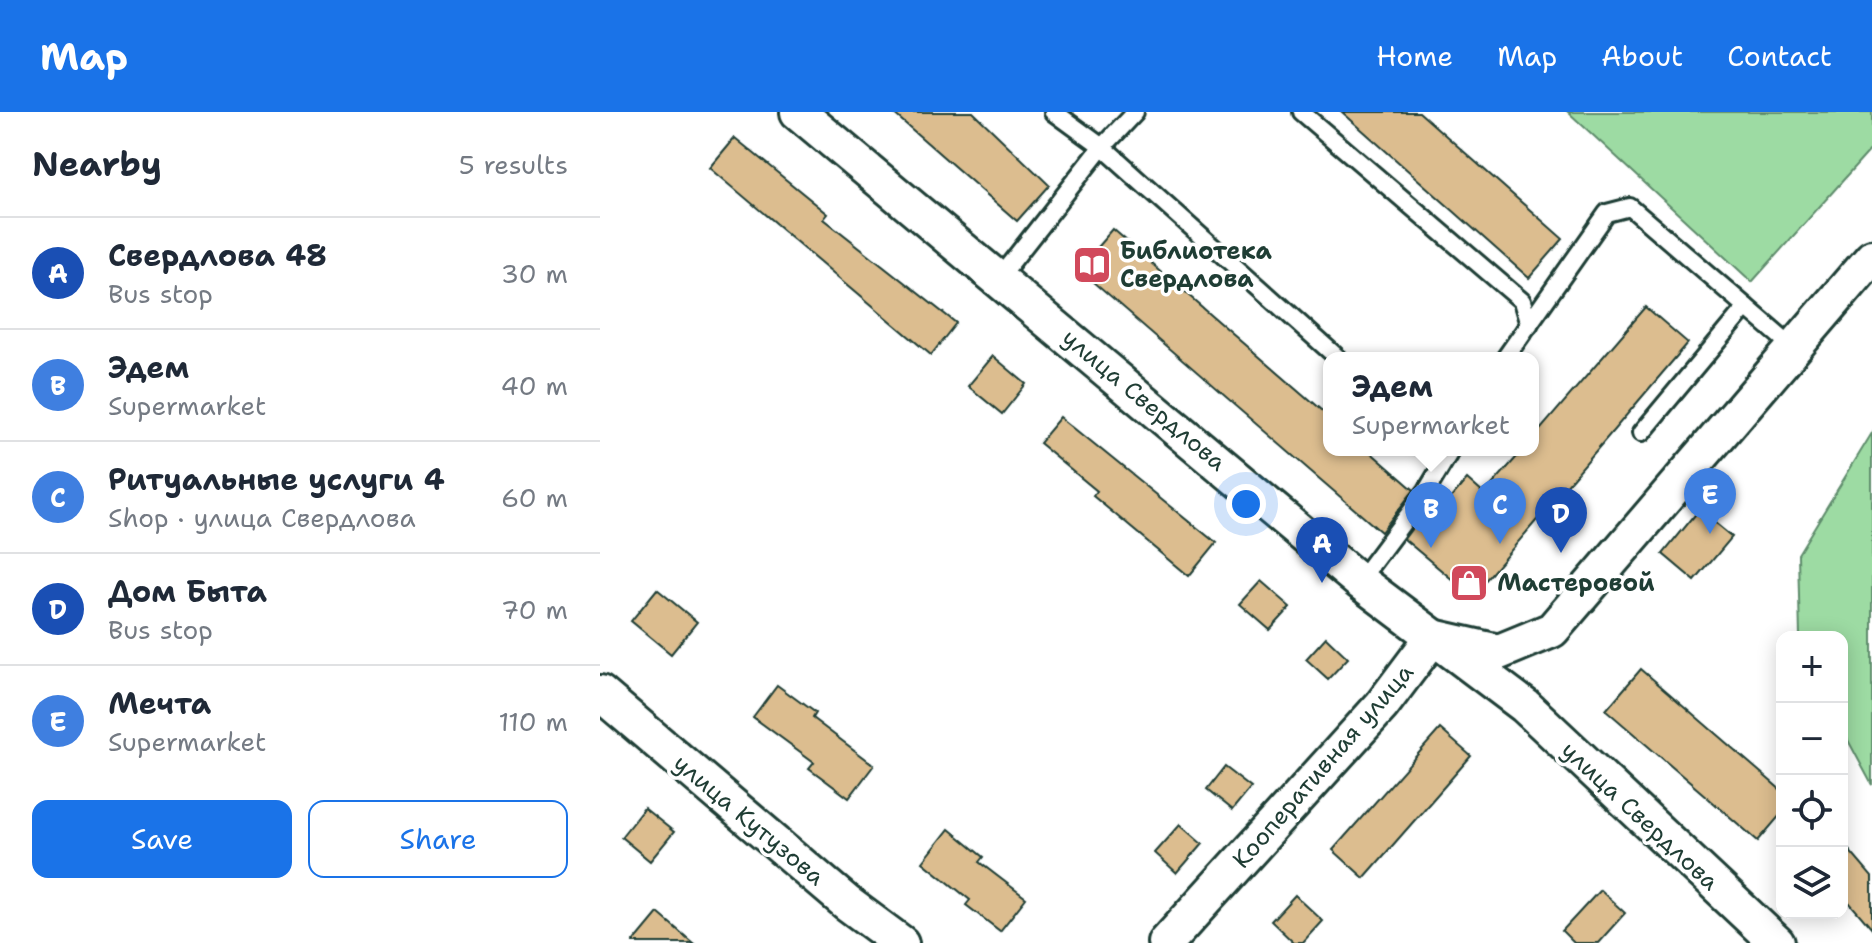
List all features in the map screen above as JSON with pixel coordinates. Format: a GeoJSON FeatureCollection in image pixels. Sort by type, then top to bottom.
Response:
{"type":"FeatureCollection","features":[{"type":"Feature","properties":{"kind":"street","name":"улица Свердлова"},"geometry":{"type":"LineString","coordinates":[[798,112],[1359,581],[1525,706],[1599,780],[1777,943]]}},
{"type":"Feature","properties":{"kind":"street"},"geometry":{"type":"LineString","coordinates":[[1433,637],[1499,652],[1552,630],[1872,257]]}},
{"type":"Feature","properties":{"kind":"street","name":"Кооперативная улица"},"geometry":{"type":"LineString","coordinates":[[1166,943],[1382,705],[1433,637]]}},
{"type":"Feature","properties":{"kind":"street","name":"улица Кутузова"},"geometry":{"type":"LineString","coordinates":[[600,693],[847,903],[901,943]]}},
{"type":"Feature","properties":{"kind":"lane"},"geometry":{"type":"LineString","coordinates":[[1054,112],[1102,147],[1331,352]]}},
{"type":"Feature","properties":{"kind":"lane"},"geometry":{"type":"LineString","coordinates":[[999,278],[1102,147],[1135,112]]}},
{"type":"Feature","properties":{"kind":"lane"},"geometry":{"type":"LineString","coordinates":[[1301,112],[1522,301],[1529,325]]}},
{"type":"Feature","properties":{"kind":"lane"},"geometry":{"type":"LineString","coordinates":[[1509,352],[1607,213],[1630,207],[1795,349]]}},
{"type":"Feature","properties":{"kind":"lane"},"geometry":{"type":"LineString","coordinates":[[1641,433],[1746,307]]}},
{"type":"Feature","properties":{"kind":"lane"},"geometry":{"type":"LineString","coordinates":[[1359,581],[1444,456]]}},
{"type":"Feature","properties":{"kind":"green space"},"geometry":{"type":"Polygon","coordinates":[[[1568,112],[1872,112],[1872,148],[1752,282],[1568,112]]]}},
{"type":"Feature","properties":{"kind":"green space"},"geometry":{"type":"Polygon","coordinates":[[[1872,433],[1872,785],[1848,740],[1848,631],[1800,631],[1798,554],[1872,433]]]}},
{"type":"Feature","properties":{"kind":"building"},"geometry":{"type":"Polygon","coordinates":[[[892,112],[973,112],[1049,185],[1017,221],[892,112]]]}},
{"type":"Feature","properties":{"kind":"building"},"geometry":{"type":"Polygon","coordinates":[[[1342,112],[1419,112],[1563,239],[1529,278],[1342,112]]]}},
{"type":"Feature","properties":{"kind":"building"},"geometry":{"type":"Polygon","coordinates":[[[735,138],[828,214],[824,219],[956,323],[931,355],[710,168],[735,138]]]}},
{"type":"Feature","properties":{"kind":"building"},"geometry":{"type":"Polygon","coordinates":[[[1113,230],[1323,412],[1323,456],[1375,456],[1414,490],[1381,532],[1078,270],[1113,230]]]}},
{"type":"Feature","properties":{"kind":"building"},"geometry":{"type":"Polygon","coordinates":[[[1646,307],[1688,343],[1472,596],[1404,539],[1430,504],[1439,512],[1467,479],[1484,494],[1518,456],[1539,456],[1539,431],[1646,307]]]}},
{"type":"Feature","properties":{"kind":"building"},"geometry":{"type":"Polygon","coordinates":[[[993,356],[1026,384],[1002,414],[968,386],[993,356]]]}},
{"type":"Feature","properties":{"kind":"building"},"geometry":{"type":"Polygon","coordinates":[[[1061,417],[1216,543],[1189,576],[1093,496],[1097,491],[1039,443],[1061,417]]]}},
{"type":"Feature","properties":{"kind":"building"},"geometry":{"type":"Polygon","coordinates":[[[1699,510],[1732,537],[1695,581],[1663,554],[1699,510]]]}},
{"type":"Feature","properties":{"kind":"building"},"geometry":{"type":"Polygon","coordinates":[[[1261,581],[1291,607],[1270,630],[1240,604],[1261,581]]]}},
{"type":"Feature","properties":{"kind":"building"},"geometry":{"type":"Polygon","coordinates":[[[657,589],[697,622],[671,654],[631,621],[657,589]]]}},
{"type":"Feature","properties":{"kind":"building"},"geometry":{"type":"Polygon","coordinates":[[[1326,637],[1348,658],[1328,679],[1306,659],[1326,637]]]}},
{"type":"Feature","properties":{"kind":"building"},"geometry":{"type":"Polygon","coordinates":[[[1641,669],[1776,786],[1776,820],[1758,841],[1606,710],[1641,669]]]}},
{"type":"Feature","properties":{"kind":"building"},"geometry":{"type":"Polygon","coordinates":[[[777,685],[815,713],[812,718],[874,765],[849,798],[809,768],[814,762],[753,717],[777,685]]]}},
{"type":"Feature","properties":{"kind":"building"},"geometry":{"type":"Polygon","coordinates":[[[1440,729],[1471,756],[1364,878],[1333,850],[1440,729]]]}},
{"type":"Feature","properties":{"kind":"building"},"geometry":{"type":"Polygon","coordinates":[[[1224,767],[1251,788],[1232,811],[1206,790],[1224,767]]]}},
{"type":"Feature","properties":{"kind":"building"},"geometry":{"type":"Polygon","coordinates":[[[644,808],[674,832],[650,861],[621,837],[644,808]]]}},
{"type":"Feature","properties":{"kind":"building"},"geometry":{"type":"Polygon","coordinates":[[[1181,824],[1203,843],[1177,873],[1155,853],[1181,824]]]}},
{"type":"Feature","properties":{"kind":"building"},"geometry":{"type":"Polygon","coordinates":[[[949,829],[983,857],[979,862],[1026,898],[1000,931],[966,905],[970,900],[923,862],[949,829]]]}},
{"type":"Feature","properties":{"kind":"building"},"geometry":{"type":"Polygon","coordinates":[[[1848,849],[1872,877],[1872,929],[1848,901],[1848,849]]]}},
{"type":"Feature","properties":{"kind":"building"},"geometry":{"type":"Polygon","coordinates":[[[1600,890],[1625,913],[1598,943],[1574,943],[1562,931],[1600,890]]]}},
{"type":"Feature","properties":{"kind":"building"},"geometry":{"type":"Polygon","coordinates":[[[1295,895],[1323,921],[1303,943],[1294,943],[1271,921],[1295,895]]]}},
{"type":"Feature","properties":{"kind":"building"},"geometry":{"type":"Polygon","coordinates":[[[658,913],[693,943],[633,943],[658,913]]]}},
{"type":"Feature","properties":{"kind":"place","name":"Библиотека Свердлова"},"geometry":{"type":"Point","coordinates":[1092,265]}},
{"type":"Feature","properties":{"kind":"place","name":"Мечта"},"geometry":{"type":"Point","coordinates":[1710,534]}},
{"type":"Feature","properties":{"kind":"place","name":"Ритуальные услуги 4"},"geometry":{"type":"Point","coordinates":[1500,544]}},
{"type":"Feature","properties":{"kind":"place","name":"Эдем"},"geometry":{"type":"Point","coordinates":[1431,548]}},
{"type":"Feature","properties":{"kind":"place","name":"Дом Быта"},"geometry":{"type":"Point","coordinates":[1561,553]}},
{"type":"Feature","properties":{"kind":"place","name":"Свердлова 48"},"geometry":{"type":"Point","coordinates":[1322,583]}},
{"type":"Feature","properties":{"kind":"place","name":"Мастеровой"},"geometry":{"type":"Point","coordinates":[1469,583]}}]}
